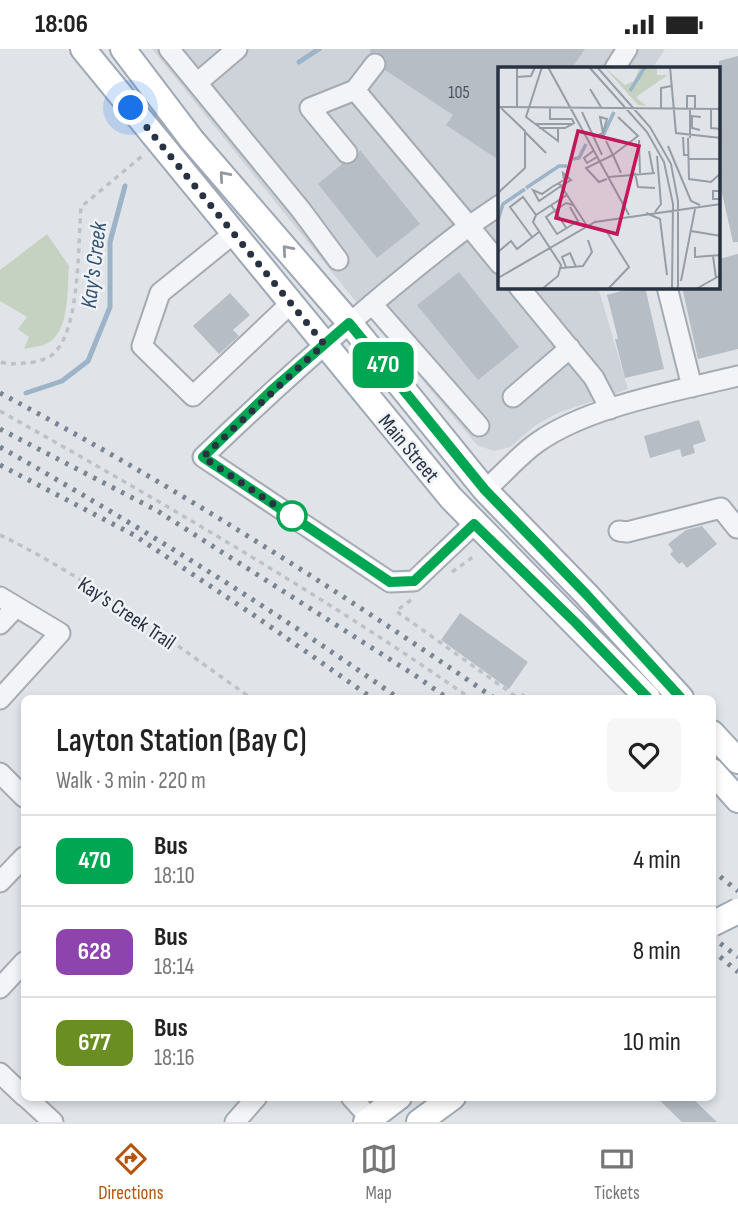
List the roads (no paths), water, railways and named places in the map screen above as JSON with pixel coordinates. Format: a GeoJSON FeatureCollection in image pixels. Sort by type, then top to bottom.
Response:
{"type":"FeatureCollection","features":[{"type":"Feature","properties":{"kind":"main road","name":"Main Street"},"geometry":{"type":"LineString","coordinates":[[83,49],[290,304],[474,524],[645,695]]}},
{"type":"Feature","properties":{"kind":"main road","name":"Main Street"},"geometry":{"type":"LineString","coordinates":[[123,49],[192,140],[349,323],[485,490],[586,594],[678,695]]}},
{"type":"Feature","properties":{"kind":"main road"},"geometry":{"type":"LineString","coordinates":[[716,737],[738,761]]}},
{"type":"Feature","properties":{"kind":"main road"},"geometry":{"type":"LineString","coordinates":[[716,775],[738,800]]}},
{"type":"Feature","properties":{"kind":"main road"},"geometry":{"type":"LineString","coordinates":[[716,922],[738,911]]}},
{"type":"Feature","properties":{"kind":"main road"},"geometry":{"type":"LineString","coordinates":[[368,1120],[394,1101]]}},
{"type":"Feature","properties":{"kind":"main road"},"geometry":{"type":"LineString","coordinates":[[419,1122],[448,1101]]}},
{"type":"Feature","properties":{"kind":"street"},"geometry":{"type":"LineString","coordinates":[[169,49],[338,260]]}},
{"type":"Feature","properties":{"kind":"street"},"geometry":{"type":"LineString","coordinates":[[197,82],[237,49]]}},
{"type":"Feature","properties":{"kind":"street"},"geometry":{"type":"LineString","coordinates":[[616,67],[627,49]]}},
{"type":"Feature","properties":{"kind":"street"},"geometry":{"type":"LineString","coordinates":[[347,153],[310,108],[355,90],[375,64]]}},
{"type":"Feature","properties":{"kind":"street"},"geometry":{"type":"LineString","coordinates":[[355,90],[498,262]]}},
{"type":"Feature","properties":{"kind":"street"},"geometry":{"type":"LineString","coordinates":[[474,524],[414,581],[390,582],[203,457],[324,344],[393,285],[498,206]]}},
{"type":"Feature","properties":{"kind":"street"},"geometry":{"type":"LineString","coordinates":[[233,234],[160,293],[142,346],[193,396],[290,304]]}},
{"type":"Feature","properties":{"kind":"street"},"geometry":{"type":"LineString","coordinates":[[521,289],[594,378],[610,409]]}},
{"type":"Feature","properties":{"kind":"street"},"geometry":{"type":"LineString","coordinates":[[668,289],[692,387]]}},
{"type":"Feature","properties":{"kind":"street"},"geometry":{"type":"LineString","coordinates":[[372,304],[479,426]]}},
{"type":"Feature","properties":{"kind":"street"},"geometry":{"type":"LineString","coordinates":[[513,397],[570,348]]}},
{"type":"Feature","properties":{"kind":"street"},"geometry":{"type":"LineString","coordinates":[[485,490],[536,443],[565,426],[610,409],[738,376]]}},
{"type":"Feature","properties":{"kind":"street"},"geometry":{"type":"LineString","coordinates":[[619,531],[627,532],[721,508],[737,528]]}},
{"type":"Feature","properties":{"kind":"street"},"geometry":{"type":"LineString","coordinates":[[0,624],[8,602],[60,633],[0,699]]}},
{"type":"Feature","properties":{"kind":"street"},"geometry":{"type":"LineString","coordinates":[[0,773],[21,794]]}},
{"type":"Feature","properties":{"kind":"street"},"geometry":{"type":"LineString","coordinates":[[0,882],[21,860]]}},
{"type":"Feature","properties":{"kind":"street"},"geometry":{"type":"LineString","coordinates":[[0,988],[21,965]]}},
{"type":"Feature","properties":{"kind":"street"},"geometry":{"type":"LineString","coordinates":[[0,1073],[21,1092]]}},
{"type":"Feature","properties":{"kind":"street"},"geometry":{"type":"LineString","coordinates":[[30,1101],[53,1122]]}},
{"type":"Feature","properties":{"kind":"street"},"geometry":{"type":"LineString","coordinates":[[235,1122],[253,1101]]}},
{"type":"Feature","properties":{"kind":"street"},"geometry":{"type":"LineString","coordinates":[[354,1101],[368,1120]]}},
{"type":"Feature","properties":{"kind":"waterway","name":"Kay's Creek"},"geometry":{"type":"LineString","coordinates":[[299,62],[319,49]]}},
{"type":"Feature","properties":{"kind":"waterway","name":"Kay's Creek"},"geometry":{"type":"LineString","coordinates":[[26,393],[62,381],[88,361],[110,307],[110,242],[125,186]]}},
{"type":"Feature","properties":{"kind":"railway"},"geometry":{"type":"LineString","coordinates":[[0,393],[190,500],[374,617],[490,695]]}},
{"type":"Feature","properties":{"kind":"railway"},"geometry":{"type":"LineString","coordinates":[[0,429],[156,510],[443,695]]}},
{"type":"Feature","properties":{"kind":"railway"},"geometry":{"type":"LineString","coordinates":[[0,447],[202,568],[301,631],[394,695]]}},
{"type":"Feature","properties":{"kind":"railway"},"geometry":{"type":"LineString","coordinates":[[0,465],[134,535],[368,695]]}},
{"type":"Feature","properties":{"kind":"railway"},"geometry":{"type":"LineString","coordinates":[[716,873],[738,891]]}},
{"type":"Feature","properties":{"kind":"railway"},"geometry":{"type":"LineString","coordinates":[[716,902],[738,921]]}},
{"type":"Feature","properties":{"kind":"railway"},"geometry":{"type":"LineString","coordinates":[[716,940],[738,957]]}},
{"type":"Feature","properties":{"kind":"railway"},"geometry":{"type":"LineString","coordinates":[[716,953],[738,972]]}}]}
